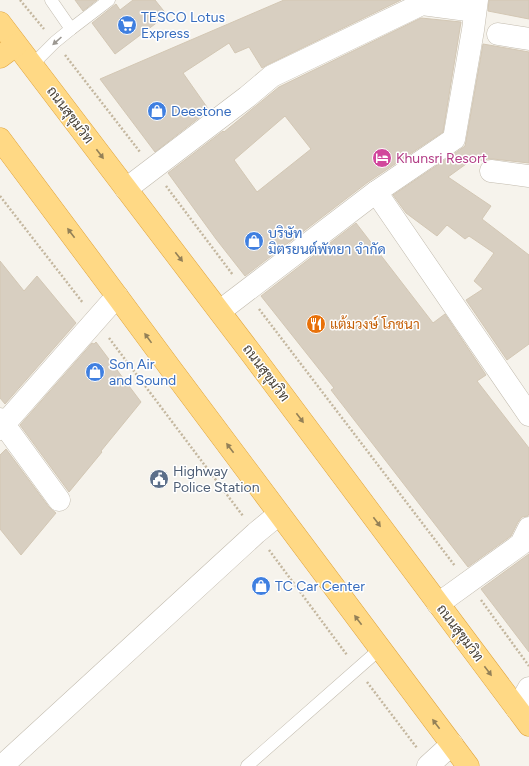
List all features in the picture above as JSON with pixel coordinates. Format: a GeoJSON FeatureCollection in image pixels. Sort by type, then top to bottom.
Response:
{"type":"FeatureCollection","features":[{"type":"Feature","properties":{"kind":"highway","name":"ถนนสุขุมวิท"},"geometry":{"type":"LineString","coordinates":[[0,24],[8,51],[32,65],[220,311],[523,717]]}},
{"type":"Feature","properties":{"kind":"highway"},"geometry":{"type":"LineString","coordinates":[[0,139],[468,766]]}},
{"type":"Feature","properties":{"kind":"street"},"geometry":{"type":"LineString","coordinates":[[126,189],[279,72],[422,4],[476,6],[454,138],[376,192],[220,311]]}},
{"type":"Feature","properties":{"kind":"street"},"geometry":{"type":"LineString","coordinates":[[498,34],[529,38]]}},
{"type":"Feature","properties":{"kind":"street"},"geometry":{"type":"LineString","coordinates":[[491,171],[529,176]]}},
{"type":"Feature","properties":{"kind":"street"},"geometry":{"type":"LineString","coordinates":[[376,192],[529,415]]}},
{"type":"Feature","properties":{"kind":"street"},"geometry":{"type":"LineString","coordinates":[[59,500],[1,424],[117,296]]}},
{"type":"Feature","properties":{"kind":"street"},"geometry":{"type":"LineString","coordinates":[[2,766],[256,533],[279,514]]}},
{"type":"Feature","properties":{"kind":"street"},"geometry":{"type":"LineString","coordinates":[[438,604],[521,544],[529,528]]}},
{"type":"Feature","properties":{"kind":"street"},"geometry":{"type":"LineString","coordinates":[[523,717],[529,688]]}},
{"type":"Feature","properties":{"kind":"street"},"geometry":{"type":"LineString","coordinates":[[429,765],[452,744]]}},
{"type":"Feature","properties":{"kind":"lane"},"geometry":{"type":"LineString","coordinates":[[51,0],[71,29]]}},
{"type":"Feature","properties":{"kind":"lane"},"geometry":{"type":"LineString","coordinates":[[32,65],[55,42],[109,0]]}},
{"type":"Feature","properties":{"kind":"lane"},"geometry":{"type":"LineString","coordinates":[[248,766],[380,649]]}},
{"type":"Feature","properties":{"kind":"path"},"geometry":{"type":"LineString","coordinates":[[20,0],[55,42],[153,169],[468,582],[529,666]]}},
{"type":"Feature","properties":{"kind":"path"},"geometry":{"type":"LineString","coordinates":[[0,196],[96,320],[429,765]]}},
{"type":"Feature","properties":{"kind":"building"},"geometry":{"type":"Polygon","coordinates":[[[75,0],[97,0],[83,11],[75,0]]]}},
{"type":"Feature","properties":{"kind":"building","name":"TESCO Lotus Express"},"geometry":{"type":"Polygon","coordinates":[[[133,0],[155,0],[167,15],[115,54],[92,23],[116,4],[120,10],[133,0]]]}},
{"type":"Feature","properties":{"kind":"building"},"geometry":{"type":"Polygon","coordinates":[[[284,0],[401,0],[262,68],[249,47],[235,53],[229,43],[183,73],[209,110],[155,152],[100,79],[284,0]]]}},
{"type":"Feature","properties":{"kind":"building"},"geometry":{"type":"Polygon","coordinates":[[[489,0],[529,0],[529,19],[488,11],[489,0]]]}},
{"type":"Feature","properties":{"kind":"building"},"geometry":{"type":"Polygon","coordinates":[[[421,18],[461,22],[443,132],[368,182],[245,276],[168,173],[223,131],[224,132],[279,87],[421,18]],[[285,116],[234,160],[257,192],[311,149],[285,116]]]}},
{"type":"Feature","properties":{"kind":"building"},"geometry":{"type":"Polygon","coordinates":[[[483,44],[529,52],[529,163],[493,159],[487,159],[485,161],[473,159],[448,177],[491,206],[482,219],[529,255],[529,344],[507,360],[466,300],[483,289],[474,281],[494,253],[469,236],[465,239],[447,225],[437,236],[406,213],[393,195],[465,146],[483,44]]]}},
{"type":"Feature","properties":{"kind":"building"},"geometry":{"type":"Polygon","coordinates":[[[356,223],[433,323],[445,314],[486,375],[477,381],[529,448],[528,516],[522,517],[511,536],[468,567],[331,390],[334,388],[261,296],[356,223]]]}},
{"type":"Feature","properties":{"kind":"building"},"geometry":{"type":"Polygon","coordinates":[[[0,261],[24,291],[37,276],[76,323],[5,404],[0,398],[0,261]]]}},
{"type":"Feature","properties":{"kind":"building"},"geometry":{"type":"Polygon","coordinates":[[[96,342],[141,402],[69,492],[20,425],[92,343],[94,344],[96,342]]]}},
{"type":"Feature","properties":{"kind":"building"},"geometry":{"type":"Polygon","coordinates":[[[6,449],[49,507],[56,513],[21,555],[0,529],[0,455],[6,449]]]}},
{"type":"Feature","properties":{"kind":"building"},"geometry":{"type":"Polygon","coordinates":[[[529,554],[529,652],[481,589],[529,554]]]}},
{"type":"Feature","properties":{"kind":"place","name":"TESCO Lotus Express"},"geometry":{"type":"Point","coordinates":[127,25]}},
{"type":"Feature","properties":{"kind":"place","name":"Deestone"},"geometry":{"type":"Point","coordinates":[157,111]}},
{"type":"Feature","properties":{"kind":"place","name":"Khunsri Resort"},"geometry":{"type":"Point","coordinates":[382,158]}},
{"type":"Feature","properties":{"kind":"place","name":"บริษัท มิตรยนต์พัทยา จำกัด"},"geometry":{"type":"Point","coordinates":[254,241]}},
{"type":"Feature","properties":{"kind":"place","name":"แต้มวงษ์ โภชนา"},"geometry":{"type":"Point","coordinates":[316,324]}},
{"type":"Feature","properties":{"kind":"place","name":"Son Air and Sound"},"geometry":{"type":"Point","coordinates":[95,372]}},
{"type":"Feature","properties":{"kind":"place","name":"Highway Police Station"},"geometry":{"type":"Point","coordinates":[159,479]}},
{"type":"Feature","properties":{"kind":"place","name":"TC Car Center"},"geometry":{"type":"Point","coordinates":[261,586]}}]}
